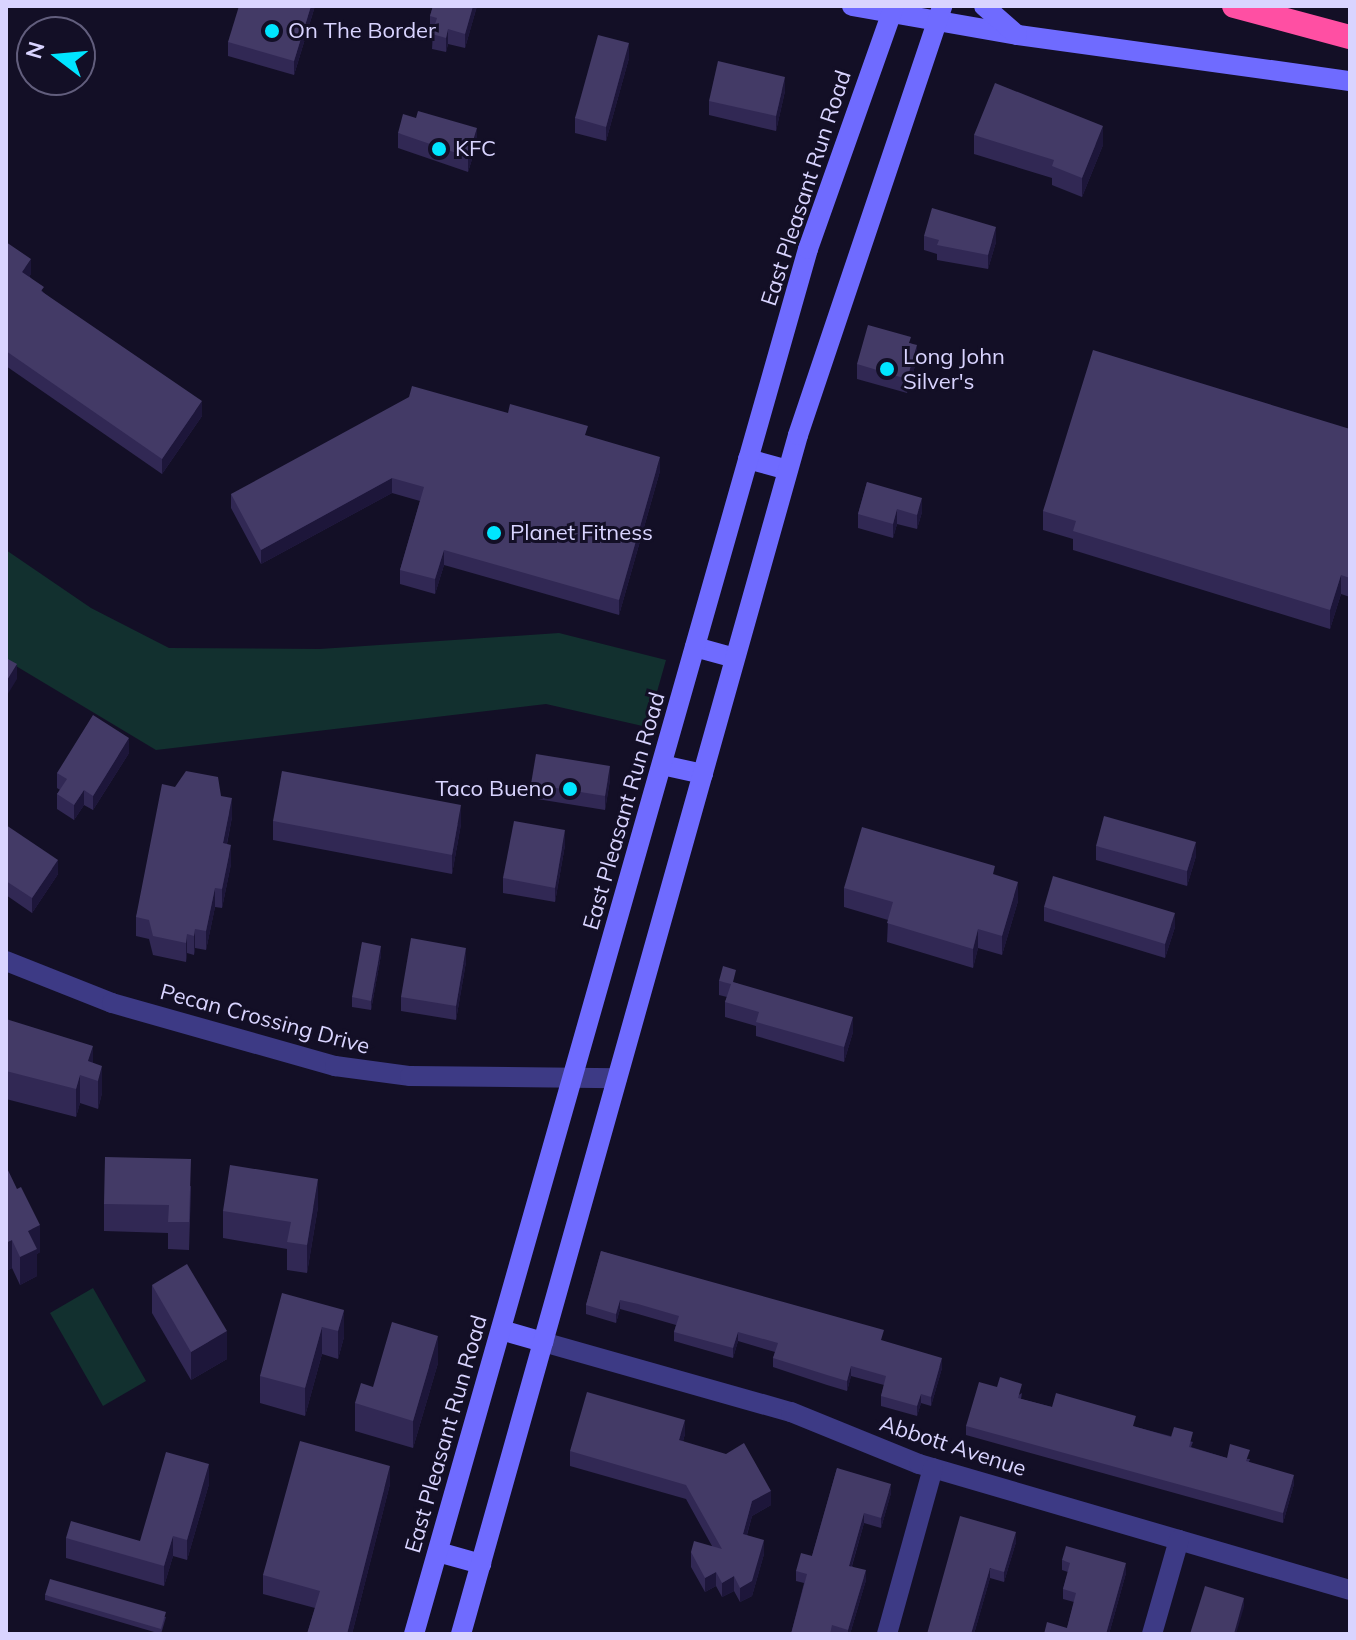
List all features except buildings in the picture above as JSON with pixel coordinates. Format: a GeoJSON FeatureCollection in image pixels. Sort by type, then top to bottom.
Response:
{"type":"FeatureCollection","features":[{"type":"Feature","properties":{"kind":"highway"},"geometry":{"type":"LineString","coordinates":[[1234,6],[1350,37]]}},
{"type":"Feature","properties":{"kind":"main road"},"geometry":{"type":"LineString","coordinates":[[852,6],[939,15],[1018,35],[1350,81]]}},
{"type":"Feature","properties":{"kind":"main road"},"geometry":{"type":"LineString","coordinates":[[984,6],[1018,35]]}},
{"type":"Feature","properties":{"kind":"main road","name":"East Pleasant Run Road"},"geometry":{"type":"LineString","coordinates":[[414,1634],[808,249],[893,10]]}},
{"type":"Feature","properties":{"kind":"main road"},"geometry":{"type":"LineString","coordinates":[[461,1634],[788,470],[939,15]]}},
{"type":"Feature","properties":{"kind":"main road"},"geometry":{"type":"LineString","coordinates":[[748,459],[788,470]]}},
{"type":"Feature","properties":{"kind":"main road"},"geometry":{"type":"LineString","coordinates":[[695,647],[735,658]]}},
{"type":"Feature","properties":{"kind":"main road"},"geometry":{"type":"LineString","coordinates":[[662,765],[703,774]]}},
{"type":"Feature","properties":{"kind":"main road"},"geometry":{"type":"LineString","coordinates":[[501,1330],[543,1342]]}},
{"type":"Feature","properties":{"kind":"main road"},"geometry":{"type":"LineString","coordinates":[[438,1552],[481,1564]]}},
{"type":"Feature","properties":{"kind":"street","name":"Pecan Crossing Drive"},"geometry":{"type":"LineString","coordinates":[[6,961],[112,1003],[335,1066],[410,1076],[574,1075],[617,1078]]}},
{"type":"Feature","properties":{"kind":"street","name":"Abbott Avenue"},"geometry":{"type":"LineString","coordinates":[[543,1342],[791,1412],[933,1468],[1350,1590]]}},
{"type":"Feature","properties":{"kind":"street"},"geometry":{"type":"LineString","coordinates":[[887,1634],[933,1468]]}},
{"type":"Feature","properties":{"kind":"street"},"geometry":{"type":"LineString","coordinates":[[1152,1634],[1179,1540]]}},
{"type":"Feature","properties":{"kind":"green space"},"geometry":{"type":"Polygon","coordinates":[[[6,550],[91,608],[169,648],[320,649],[559,633],[666,660],[647,727],[546,704],[156,750],[6,660],[6,550]]]}},
{"type":"Feature","properties":{"kind":"green space"},"geometry":{"type":"Polygon","coordinates":[[[93,1288],[146,1381],[103,1406],[50,1313],[93,1288]]]}},
{"type":"Feature","properties":{"kind":"place","name":"On The Border"},"geometry":{"type":"Point","coordinates":[272,31]}},
{"type":"Feature","properties":{"kind":"place","name":"KFC"},"geometry":{"type":"Point","coordinates":[439,149]}},
{"type":"Feature","properties":{"kind":"place","name":"Long John Silver's"},"geometry":{"type":"Point","coordinates":[887,369]}},
{"type":"Feature","properties":{"kind":"place","name":"Planet Fitness"},"geometry":{"type":"Point","coordinates":[494,533]}},
{"type":"Feature","properties":{"kind":"place","name":"Taco Bueno"},"geometry":{"type":"Point","coordinates":[570,789]}}]}
